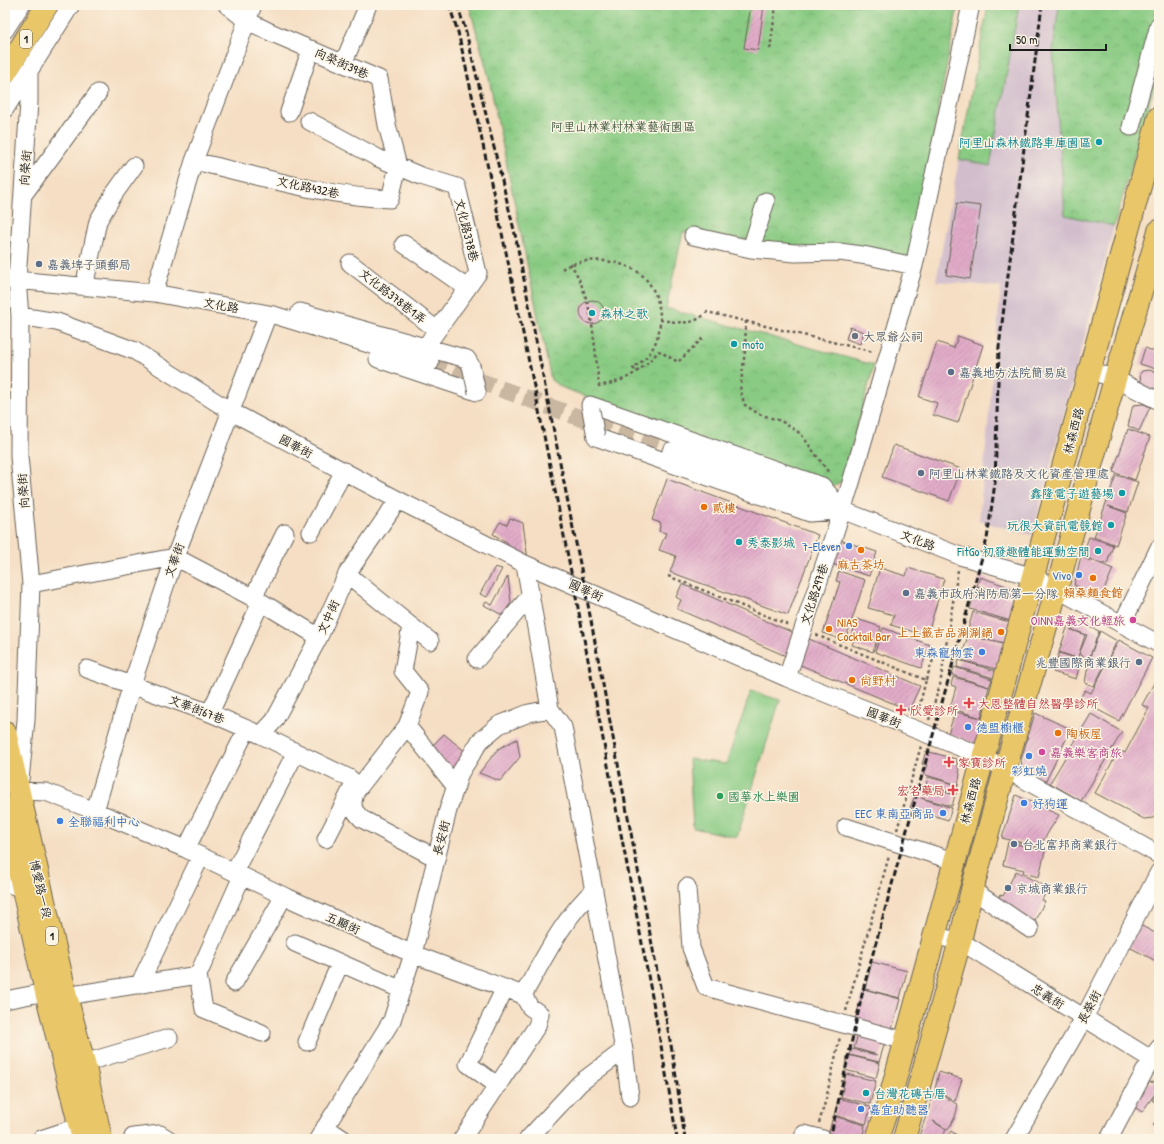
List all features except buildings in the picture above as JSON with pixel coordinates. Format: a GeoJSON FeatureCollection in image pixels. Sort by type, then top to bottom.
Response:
{"type":"FeatureCollection","features":[{"type":"Feature","properties":{"kind":"main road","name":"1"},"geometry":{"type":"LineString","coordinates":[[5,50],[33,5]]}},
{"type":"Feature","properties":{"kind":"main road","name":"1"},"geometry":{"type":"LineString","coordinates":[[5,73],[47,5]]}},
{"type":"Feature","properties":{"kind":"main road","name":"林森西路"},"geometry":{"type":"LineString","coordinates":[[877,1139],[906,1040],[982,756],[1034,577],[1089,370],[1152,167],[1159,117]]}},
{"type":"Feature","properties":{"kind":"main road","name":"林森西路"},"geometry":{"type":"LineString","coordinates":[[904,1139],[960,941],[972,890],[1005,770],[1058,588],[1115,379],[1159,231]]}},
{"type":"Feature","properties":{"kind":"main road","name":"博愛路一段"},"geometry":{"type":"LineString","coordinates":[[5,732],[12,786],[56,994],[81,1132]]}},
{"type":"Feature","properties":{"kind":"main road","name":"博愛路一段"},"geometry":{"type":"LineString","coordinates":[[5,809],[15,886],[84,1063],[102,1139]]}},
{"type":"Feature","properties":{"kind":"street"},"geometry":{"type":"LineString","coordinates":[[5,14],[11,5]]}},
{"type":"Feature","properties":{"kind":"street"},"geometry":{"type":"LineString","coordinates":[[5,30],[21,5]]}},
{"type":"Feature","properties":{"kind":"street"},"geometry":{"type":"LineString","coordinates":[[5,94],[62,5]]}},
{"type":"Feature","properties":{"kind":"street"},"geometry":{"type":"LineString","coordinates":[[5,109],[71,5]]}},
{"type":"Feature","properties":{"kind":"street","name":"向榮街39巷"},"geometry":{"type":"LineString","coordinates":[[227,5],[249,12],[312,49],[379,79],[387,125],[398,166]]}},
{"type":"Feature","properties":{"kind":"street"},"geometry":{"type":"LineString","coordinates":[[343,64],[368,5]]}},
{"type":"Feature","properties":{"kind":"street","name":"文化路297巷"},"geometry":{"type":"LineString","coordinates":[[787,678],[850,486],[886,355],[914,266],[971,5]]}},
{"type":"Feature","properties":{"kind":"street"},"geometry":{"type":"LineString","coordinates":[[154,294],[194,161],[249,12]]}},
{"type":"Feature","properties":{"kind":"street"},"geometry":{"type":"LineString","coordinates":[[1131,127],[1159,25]]}},
{"type":"Feature","properties":{"kind":"street"},"geometry":{"type":"LineString","coordinates":[[289,112],[312,49]]}},
{"type":"Feature","properties":{"kind":"street","name":"向榮街"},"geometry":{"type":"LineString","coordinates":[[12,786],[26,720],[31,584],[13,361],[20,316],[11,280],[23,195],[29,102],[29,72]]}},
{"type":"Feature","properties":{"kind":"street"},"geometry":{"type":"LineString","coordinates":[[23,195],[98,93]]}},
{"type":"Feature","properties":{"kind":"street","name":"文化路378巷"},"geometry":{"type":"LineString","coordinates":[[309,121],[378,158],[421,176],[456,187],[478,273],[426,346]]}},
{"type":"Feature","properties":{"kind":"street","name":"文化路432巷"},"geometry":{"type":"LineString","coordinates":[[194,161],[307,188],[366,198],[390,199],[398,166]]}},
{"type":"Feature","properties":{"kind":"street"},"geometry":{"type":"LineString","coordinates":[[84,288],[98,221],[114,194],[134,166]]}},
{"type":"Feature","properties":{"kind":"street"},"geometry":{"type":"LineString","coordinates":[[751,249],[766,201]]}},
{"type":"Feature","properties":{"kind":"street"},"geometry":{"type":"LineString","coordinates":[[693,236],[751,249],[795,253],[840,252],[868,256],[914,266]]}},
{"type":"Feature","properties":{"kind":"street"},"geometry":{"type":"LineString","coordinates":[[404,244],[467,288]]}},
{"type":"Feature","properties":{"kind":"street","name":"文化路378巷1弄"},"geometry":{"type":"LineString","coordinates":[[350,262],[437,330]]}},
{"type":"Feature","properties":{"kind":"street","name":"文化路"},"geometry":{"type":"LineString","coordinates":[[11,280],[154,294],[271,315],[430,363]]}},
{"type":"Feature","properties":{"kind":"street"},"geometry":{"type":"LineString","coordinates":[[292,310],[426,346],[467,359],[471,366],[477,392],[282,328],[271,315],[292,310]]}},
{"type":"Feature","properties":{"kind":"street","name":"文華街"},"geometry":{"type":"LineString","coordinates":[[95,811],[132,684],[175,557],[271,315]]}},
{"type":"Feature","properties":{"kind":"street","name":"國華街"},"geometry":{"type":"LineString","coordinates":[[20,316],[57,322],[135,351],[232,412],[398,500],[524,564],[787,678],[982,756],[1159,855]]}},
{"type":"Feature","properties":{"kind":"street"},"geometry":{"type":"LineString","coordinates":[[1089,370],[1115,379],[1159,401]]}},
{"type":"Feature","properties":{"kind":"street"},"geometry":{"type":"LineString","coordinates":[[590,405],[822,486],[842,510],[810,513],[596,437],[590,405]]}},
{"type":"Feature","properties":{"kind":"street","name":"文化路"},"geometry":{"type":"LineString","coordinates":[[671,451],[842,510],[960,556],[1034,577],[1058,588],[1159,644]]}},
{"type":"Feature","properties":{"kind":"street"},"geometry":{"type":"LineString","coordinates":[[311,532],[344,471]]}},
{"type":"Feature","properties":{"kind":"street","name":"文中街"},"geometry":{"type":"LineString","coordinates":[[139,985],[193,853],[254,732],[274,721],[319,637],[347,574],[398,500]]}},
{"type":"Feature","properties":{"kind":"street"},"geometry":{"type":"LineString","coordinates":[[210,713],[285,533]]}},
{"type":"Feature","properties":{"kind":"street"},"geometry":{"type":"LineString","coordinates":[[1122,624],[1159,548]]}},
{"type":"Feature","properties":{"kind":"street"},"geometry":{"type":"LineString","coordinates":[[31,584],[175,557],[257,600],[319,637]]}},
{"type":"Feature","properties":{"kind":"street"},"geometry":{"type":"LineString","coordinates":[[524,564],[550,709],[563,727],[624,1050],[630,1097]]}},
{"type":"Feature","properties":{"kind":"street"},"geometry":{"type":"LineString","coordinates":[[347,574],[430,641]]}},
{"type":"Feature","properties":{"kind":"street"},"geometry":{"type":"LineString","coordinates":[[477,659],[530,596]]}},
{"type":"Feature","properties":{"kind":"street"},"geometry":{"type":"LineString","coordinates":[[326,839],[356,786],[407,726],[420,692],[403,671],[411,626]]}},
{"type":"Feature","properties":{"kind":"street","name":"文華街67巷"},"geometry":{"type":"LineString","coordinates":[[87,669],[210,713],[254,732],[349,778],[356,786]]}},
{"type":"Feature","properties":{"kind":"street","name":"長安街"},"geometry":{"type":"LineString","coordinates":[[321,1133],[392,1020],[413,954],[436,858],[460,773],[480,742],[500,725],[529,713],[550,709]]}},
{"type":"Feature","properties":{"kind":"street"},"geometry":{"type":"LineString","coordinates":[[407,726],[456,787]]}},
{"type":"Feature","properties":{"kind":"street"},"geometry":{"type":"LineString","coordinates":[[262,1033],[204,1009],[198,975],[238,874],[296,752]]}},
{"type":"Feature","properties":{"kind":"street","name":"五顯街"},"geometry":{"type":"LineString","coordinates":[[12,786],[46,792],[95,811],[193,853],[413,954],[523,995]]}},
{"type":"Feature","properties":{"kind":"street"},"geometry":{"type":"LineString","coordinates":[[356,786],[353,802],[354,810],[362,819],[436,858]]}},
{"type":"Feature","properties":{"kind":"street"},"geometry":{"type":"LineString","coordinates":[[846,827],[954,861]]}},
{"type":"Feature","properties":{"kind":"street","name":"長榮街"},"geometry":{"type":"LineString","coordinates":[[1014,1139],[1084,1018],[1159,872]]}},
{"type":"Feature","properties":{"kind":"street"},"geometry":{"type":"LineString","coordinates":[[687,887],[691,948],[706,987],[906,1040]]}},
{"type":"Feature","properties":{"kind":"street"},"geometry":{"type":"LineString","coordinates":[[462,1139],[533,1032],[540,1014],[530,1007],[523,995],[565,925],[584,899],[594,890]]}},
{"type":"Feature","properties":{"kind":"street"},"geometry":{"type":"LineString","coordinates":[[972,890],[1030,929]]}},
{"type":"Feature","properties":{"kind":"street"},"geometry":{"type":"LineString","coordinates":[[234,983],[284,896]]}},
{"type":"Feature","properties":{"kind":"street","name":"忠義街"},"geometry":{"type":"LineString","coordinates":[[934,936],[960,941],[1084,1018],[1156,1057]]}},
{"type":"Feature","properties":{"kind":"street"},"geometry":{"type":"LineString","coordinates":[[295,943],[402,990]]}},
{"type":"Feature","properties":{"kind":"street"},"geometry":{"type":"LineString","coordinates":[[307,1042],[340,963]]}},
{"type":"Feature","properties":{"kind":"street"},"geometry":{"type":"LineString","coordinates":[[5,1000],[139,985],[198,975]]}},
{"type":"Feature","properties":{"kind":"street"},"geometry":{"type":"LineString","coordinates":[[498,1086],[468,1064],[505,988]]}},
{"type":"Feature","properties":{"kind":"street"},"geometry":{"type":"LineString","coordinates":[[84,1063],[169,1038]]}},
{"type":"Feature","properties":{"kind":"street"},"geometry":{"type":"LineString","coordinates":[[528,1139],[580,1083],[624,1050]]}},
{"type":"Feature","properties":{"kind":"street"},"geometry":{"type":"LineString","coordinates":[[1109,1139],[1156,1057]]}},
{"type":"Feature","properties":{"kind":"street"},"geometry":{"type":"LineString","coordinates":[[41,1139],[81,1132]]}},
{"type":"Feature","properties":{"kind":"street"},"geometry":{"type":"LineString","coordinates":[[321,1133],[343,1139]]}},
{"type":"Feature","properties":{"kind":"street"},"geometry":{"type":"LineString","coordinates":[[133,1137],[160,1134],[168,1139]]}},
{"type":"Feature","properties":{"kind":"path"},"geometry":{"type":"LineString","coordinates":[[770,48],[776,5]]}},
{"type":"Feature","properties":{"kind":"path"},"geometry":{"type":"LineString","coordinates":[[562,269],[570,263],[596,259],[627,268],[642,275],[651,287],[660,308],[660,327],[652,350],[633,368],[637,372]]}},
{"type":"Feature","properties":{"kind":"path"},"geometry":{"type":"LineString","coordinates":[[570,263],[576,272],[591,313],[599,386],[616,383],[637,372],[659,351],[678,362],[704,337]]}},
{"type":"Feature","properties":{"kind":"path"},"geometry":{"type":"LineString","coordinates":[[660,320],[683,323],[700,320],[707,312],[886,355]]}},
{"type":"Feature","properties":{"kind":"path"},"geometry":{"type":"LineString","coordinates":[[746,321],[745,351],[740,391],[745,405],[759,414],[781,421],[801,434],[834,480],[850,486]]}},
{"type":"Feature","properties":{"kind":"path"},"geometry":{"type":"LineString","coordinates":[[814,1137],[826,1099],[843,1023],[893,842],[940,685],[960,556]]}},
{"type":"Feature","properties":{"kind":"path"},"geometry":{"type":"LineString","coordinates":[[926,680],[936,651]]}},
{"type":"Feature","properties":{"kind":"shaded area"},"geometry":{"type":"Polygon","coordinates":[[[1019,5],[1059,5],[1053,51],[1065,215],[1114,226],[1032,535],[979,521],[1001,287],[936,281],[959,159],[990,165],[1019,5]]]}},
{"type":"Feature","properties":{"kind":"green space","name":"阿里山林業村林業藝術園區"},"geometry":{"type":"Polygon","coordinates":[[[469,5],[958,5],[910,260],[683,232],[666,308],[874,365],[842,481],[832,487],[563,388],[551,380],[488,74],[469,5]]]}},
{"type":"Feature","properties":{"kind":"green space","name":"阿里山森林鐵路車庫園區"},"geometry":{"type":"Polygon","coordinates":[[[988,5],[1019,5],[990,166],[959,159],[988,5]]]}},
{"type":"Feature","properties":{"kind":"green space","name":"阿里山森林鐵路車庫園區"},"geometry":{"type":"Polygon","coordinates":[[[1059,5],[1159,5],[1159,70],[1114,226],[1065,215],[1053,51],[1059,5]]]}},
{"type":"Feature","properties":{"kind":"green space","name":"國華水上樂園"},"geometry":{"type":"Polygon","coordinates":[[[751,691],[780,700],[737,837],[693,828],[689,759],[726,764],[751,691]]]}},
{"type":"Feature","properties":{"kind":"tunnel"},"geometry":{"type":"LineString","coordinates":[[430,363],[671,451]]}},
{"type":"Feature","properties":{"kind":"railway"},"geometry":{"type":"LineString","coordinates":[[449,5],[458,32],[518,308],[556,493],[644,955],[677,1139]]}},
{"type":"Feature","properties":{"kind":"railway"},"geometry":{"type":"LineString","coordinates":[[457,5],[465,28],[515,234],[585,589],[673,1056],[685,1139]]}},
{"type":"Feature","properties":{"kind":"railway"},"geometry":{"type":"LineString","coordinates":[[830,1139],[864,986],[987,539],[995,483],[999,347],[1042,5]]}},
{"type":"Feature","properties":{"kind":"place","name":"阿里山森林鐵路車庫園區"},"geometry":{"type":"Point","coordinates":[1099,142]}},
{"type":"Feature","properties":{"kind":"place","name":"嘉義埤子頭郵局"},"geometry":{"type":"Point","coordinates":[39,264]}},
{"type":"Feature","properties":{"kind":"place","name":"森林之歌"},"geometry":{"type":"Point","coordinates":[592,313]}},
{"type":"Feature","properties":{"kind":"place","name":"大眾爺公祠"},"geometry":{"type":"Point","coordinates":[855,336]}},
{"type":"Feature","properties":{"kind":"place","name":"moto"},"geometry":{"type":"Point","coordinates":[734,344]}},
{"type":"Feature","properties":{"kind":"place","name":"嘉義地方法院簡易庭"},"geometry":{"type":"Point","coordinates":[951,372]}},
{"type":"Feature","properties":{"kind":"place","name":"阿里山林業鐵路及文化資產管理處"},"geometry":{"type":"Point","coordinates":[921,473]}},
{"type":"Feature","properties":{"kind":"place","name":"鑫隆電子遊藝場"},"geometry":{"type":"Point","coordinates":[1122,493]}},
{"type":"Feature","properties":{"kind":"place","name":"貳樓"},"geometry":{"type":"Point","coordinates":[704,507]}},
{"type":"Feature","properties":{"kind":"place","name":"玩很大資訊電競館"},"geometry":{"type":"Point","coordinates":[1111,525]}},
{"type":"Feature","properties":{"kind":"place","name":"秀泰影城"},"geometry":{"type":"Point","coordinates":[739,542]}},
{"type":"Feature","properties":{"kind":"place","name":"7-Eleven"},"geometry":{"type":"Point","coordinates":[849,546]}},
{"type":"Feature","properties":{"kind":"place","name":"麻古茶坊"},"geometry":{"type":"Point","coordinates":[861,550]}},
{"type":"Feature","properties":{"kind":"place","name":"FitGo 初發趣體能運動空間"},"geometry":{"type":"Point","coordinates":[1098,551]}},
{"type":"Feature","properties":{"kind":"place","name":"Vivo"},"geometry":{"type":"Point","coordinates":[1079,575]}},
{"type":"Feature","properties":{"kind":"place","name":"賴桑麵食館"},"geometry":{"type":"Point","coordinates":[1093,578]}},
{"type":"Feature","properties":{"kind":"place","name":"嘉義市政府消防局第一分隊"},"geometry":{"type":"Point","coordinates":[906,593]}},
{"type":"Feature","properties":{"kind":"place","name":"OINN嘉義文化輕旅"},"geometry":{"type":"Point","coordinates":[1133,620]}},
{"type":"Feature","properties":{"kind":"place","name":"NIAS Cocktail Bar"},"geometry":{"type":"Point","coordinates":[829,629]}},
{"type":"Feature","properties":{"kind":"place","name":"上上籤吉品涮涮鍋"},"geometry":{"type":"Point","coordinates":[1001,632]}},
{"type":"Feature","properties":{"kind":"place","name":"東森寵物雲"},"geometry":{"type":"Point","coordinates":[982,652]}},
{"type":"Feature","properties":{"kind":"place","name":"兆豐國際商業銀行"},"geometry":{"type":"Point","coordinates":[1139,662]}},
{"type":"Feature","properties":{"kind":"place","name":"尚野村"},"geometry":{"type":"Point","coordinates":[852,680]}},
{"type":"Feature","properties":{"kind":"place","name":"大恩整體自然醫學診所"},"geometry":{"type":"Point","coordinates":[969,703]}},
{"type":"Feature","properties":{"kind":"place","name":"欣愛診所"},"geometry":{"type":"Point","coordinates":[901,710]}},
{"type":"Feature","properties":{"kind":"place","name":"德盟櫥櫃"},"geometry":{"type":"Point","coordinates":[968,727]}},
{"type":"Feature","properties":{"kind":"place","name":"陶板屋"},"geometry":{"type":"Point","coordinates":[1058,733]}},
{"type":"Feature","properties":{"kind":"place","name":"嘉義樂客商旅"},"geometry":{"type":"Point","coordinates":[1042,752]}},
{"type":"Feature","properties":{"kind":"place","name":"彩虹燒"},"geometry":{"type":"Point","coordinates":[1029,756]}},
{"type":"Feature","properties":{"kind":"place","name":"家寶診所"},"geometry":{"type":"Point","coordinates":[949,762]}},
{"type":"Feature","properties":{"kind":"place","name":"宏名藥局"},"geometry":{"type":"Point","coordinates":[953,790]}},
{"type":"Feature","properties":{"kind":"place","name":"國華水上樂園"},"geometry":{"type":"Point","coordinates":[720,796]}},
{"type":"Feature","properties":{"kind":"place","name":"好狗運"},"geometry":{"type":"Point","coordinates":[1024,803]}},
{"type":"Feature","properties":{"kind":"place","name":"EEC 東南亞商品"},"geometry":{"type":"Point","coordinates":[943,813]}},
{"type":"Feature","properties":{"kind":"place","name":"全聯福利中心"},"geometry":{"type":"Point","coordinates":[60,821]}},
{"type":"Feature","properties":{"kind":"place","name":"台北富邦商業銀行"},"geometry":{"type":"Point","coordinates":[1014,844]}},
{"type":"Feature","properties":{"kind":"place","name":"京城商業銀行"},"geometry":{"type":"Point","coordinates":[1008,888]}},
{"type":"Feature","properties":{"kind":"place","name":"台灣花磚古厝"},"geometry":{"type":"Point","coordinates":[866,1093]}},
{"type":"Feature","properties":{"kind":"place","name":"嘉宜助聽器"},"geometry":{"type":"Point","coordinates":[861,1109]}}]}
